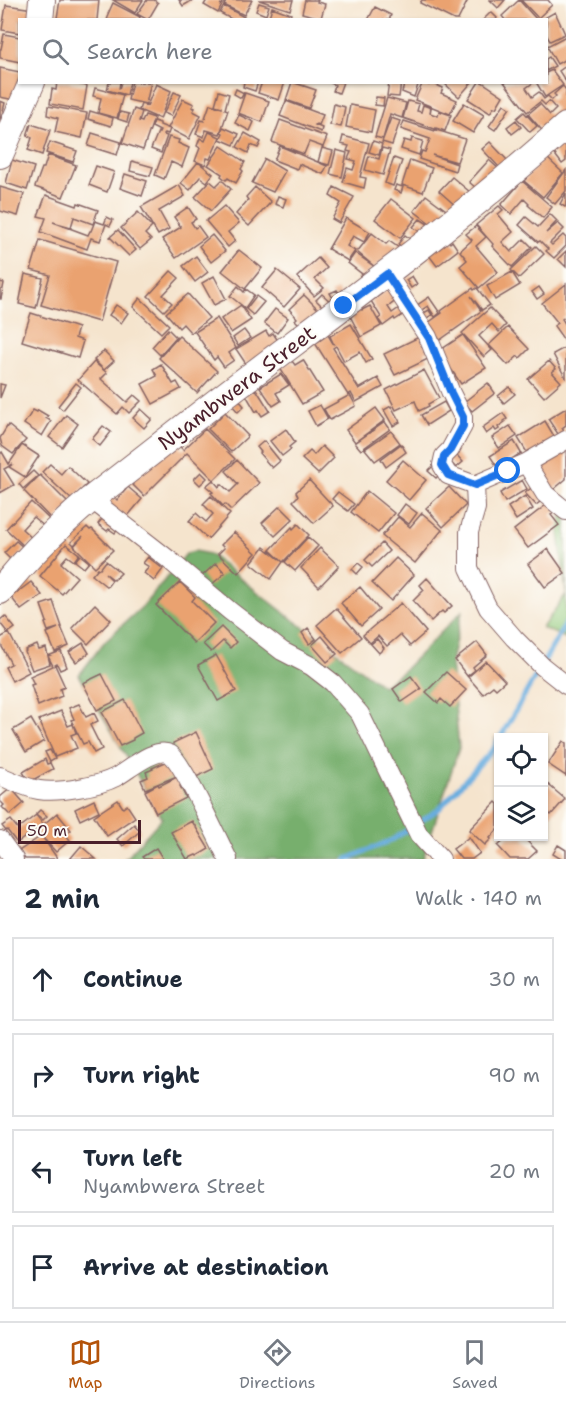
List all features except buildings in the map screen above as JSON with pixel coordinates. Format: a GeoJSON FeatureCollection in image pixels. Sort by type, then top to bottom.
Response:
{"type":"FeatureCollection","features":[{"type":"Feature","properties":{"kind":"street"},"geometry":{"type":"LineString","coordinates":[[40,18],[42,0]]}},
{"type":"Feature","properties":{"kind":"street"},"geometry":{"type":"LineString","coordinates":[[0,155],[31,84]]}},
{"type":"Feature","properties":{"kind":"street","name":"Nyambwera Street"},"geometry":{"type":"LineString","coordinates":[[0,591],[18,568],[91,499],[387,274],[566,126]]}},
{"type":"Feature","properties":{"kind":"street"},"geometry":{"type":"LineString","coordinates":[[387,274],[429,338],[463,417],[463,426],[450,450],[444,456],[442,465],[448,475],[475,485],[526,463],[566,440]]}},
{"type":"Feature","properties":{"kind":"street"},"geometry":{"type":"LineString","coordinates":[[526,463],[545,494],[566,511]]}},
{"type":"Feature","properties":{"kind":"street"},"geometry":{"type":"LineString","coordinates":[[475,485],[476,508],[469,532],[469,568],[488,608],[542,666],[566,685]]}},
{"type":"Feature","properties":{"kind":"street"},"geometry":{"type":"LineString","coordinates":[[91,499],[282,651],[311,666],[333,683],[360,714],[419,835],[441,859]]}},
{"type":"Feature","properties":{"kind":"street"},"geometry":{"type":"LineString","coordinates":[[0,776],[38,790],[58,791],[96,784],[115,777],[146,758],[164,752],[170,754],[186,776],[228,859]]}},
{"type":"Feature","properties":{"kind":"street"},"geometry":{"type":"LineString","coordinates":[[0,840],[14,859]]}},
{"type":"Feature","properties":{"kind":"green space"},"geometry":{"type":"Polygon","coordinates":[[[566,497],[566,593],[559,532],[566,497]]]}},
{"type":"Feature","properties":{"kind":"green space"},"geometry":{"type":"Polygon","coordinates":[[[195,551],[209,554],[383,686],[403,671],[462,611],[451,662],[459,748],[423,859],[125,859],[162,818],[79,675],[105,641],[143,606],[187,553],[195,551]]]}},
{"type":"Feature","properties":{"kind":"green space"},"geometry":{"type":"Polygon","coordinates":[[[566,594],[566,638],[542,628],[566,594]]]}},
{"type":"Feature","properties":{"kind":"waterway"},"geometry":{"type":"LineString","coordinates":[[503,733],[566,623]]}},
{"type":"Feature","properties":{"kind":"waterway"},"geometry":{"type":"LineString","coordinates":[[347,859],[392,840],[439,809],[494,748]]}},
{"type":"Feature","properties":{"kind":"route"},"geometry":{"type":"LineString","coordinates":[[344,306],[387,274],[429,338],[463,417],[463,426],[450,450],[444,456],[442,465],[448,475],[475,485],[508,471]]}}]}
